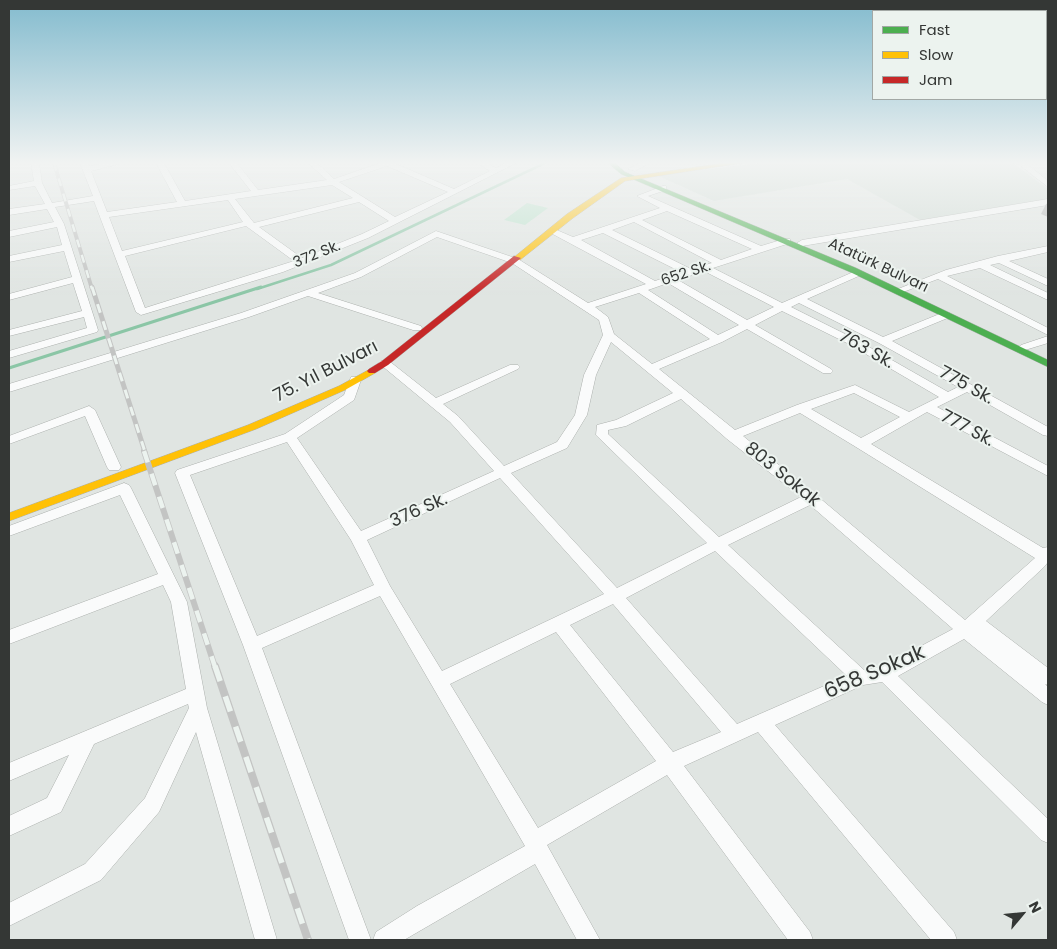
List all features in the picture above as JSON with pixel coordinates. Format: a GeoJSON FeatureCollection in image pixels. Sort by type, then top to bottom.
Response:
{"type":"FeatureCollection","features":[{"type":"Feature","properties":{"kind":"main road","name":"75. Yıl Bulvarı"},"geometry":{"type":"LineString","coordinates":[[9,517],[252,427],[301,407],[355,380],[385,363],[511,260],[571,207]]}},
{"type":"Feature","properties":{"kind":"main road","name":"75. Yıl Bulvarı"},"geometry":{"type":"LineString","coordinates":[[9,506],[294,401],[343,379],[379,357],[583,207]]}},
{"type":"Feature","properties":{"kind":"main road","name":"Atatürk Bulvarı"},"geometry":{"type":"LineString","coordinates":[[708,207],[858,273],[1048,364]]}},
{"type":"Feature","properties":{"kind":"main road","name":"Atatürk Bulvarı"},"geometry":{"type":"LineString","coordinates":[[719,207],[903,289],[1048,358]]}},
{"type":"Feature","properties":{"kind":"street"},"geometry":{"type":"LineString","coordinates":[[9,212],[36,207]]}},
{"type":"Feature","properties":{"kind":"street"},"geometry":{"type":"LineString","coordinates":[[9,356],[92,330],[60,224],[50,207]]}},
{"type":"Feature","properties":{"kind":"street"},"geometry":{"type":"LineString","coordinates":[[101,207],[119,254],[324,207]]}},
{"type":"Feature","properties":{"kind":"street"},"geometry":{"type":"LineString","coordinates":[[104,215],[159,207]]}},
{"type":"Feature","properties":{"kind":"street"},"geometry":{"type":"LineString","coordinates":[[238,207],[250,224],[300,261]]}},
{"type":"Feature","properties":{"kind":"street"},"geometry":{"type":"LineString","coordinates":[[373,207],[395,221]]}},
{"type":"Feature","properties":{"kind":"street","name":"372 Sk."},"geometry":{"type":"LineString","coordinates":[[119,254],[141,312],[280,270],[365,236],[423,207]]}},
{"type":"Feature","properties":{"kind":"street"},"geometry":{"type":"LineString","coordinates":[[802,243],[1016,207]]}},
{"type":"Feature","properties":{"kind":"street"},"geometry":{"type":"LineString","coordinates":[[573,240],[668,208],[761,250]]}},
{"type":"Feature","properties":{"kind":"street"},"geometry":{"type":"LineString","coordinates":[[634,219],[720,263]]}},
{"type":"Feature","properties":{"kind":"street"},"geometry":{"type":"LineString","coordinates":[[9,234],[60,224]]}},
{"type":"Feature","properties":{"kind":"street"},"geometry":{"type":"LineString","coordinates":[[605,230],[690,273]]}},
{"type":"Feature","properties":{"kind":"street"},"geometry":{"type":"LineString","coordinates":[[552,231],[573,240],[655,285]]}},
{"type":"Feature","properties":{"kind":"street","name":"803 Sokak"},"geometry":{"type":"LineString","coordinates":[[9,388],[245,315],[358,275],[436,234],[511,260],[596,312],[604,319],[609,335],[970,626],[1048,697]]}},
{"type":"Feature","properties":{"kind":"street","name":"652 Sk."},"geometry":{"type":"LineString","coordinates":[[586,307],[786,241]]}},
{"type":"Feature","properties":{"kind":"street"},"geometry":{"type":"LineString","coordinates":[[9,259],[67,247]]}},
{"type":"Feature","properties":{"kind":"street"},"geometry":{"type":"LineString","coordinates":[[903,289],[980,264],[1048,249]]}},
{"type":"Feature","properties":{"kind":"street"},"geometry":{"type":"LineString","coordinates":[[998,260],[1048,284]]}},
{"type":"Feature","properties":{"kind":"street"},"geometry":{"type":"LineString","coordinates":[[980,264],[1048,297]]}},
{"type":"Feature","properties":{"kind":"street","name":"763 Sk."},"geometry":{"type":"LineString","coordinates":[[705,268],[851,341],[948,397]]}},
{"type":"Feature","properties":{"kind":"street"},"geometry":{"type":"LineString","coordinates":[[649,369],[718,340],[781,307],[858,273]]}},
{"type":"Feature","properties":{"kind":"street"},"geometry":{"type":"LineString","coordinates":[[939,276],[1048,332]]}},
{"type":"Feature","properties":{"kind":"street"},"geometry":{"type":"LineString","coordinates":[[9,297],[76,279]]}},
{"type":"Feature","properties":{"kind":"street"},"geometry":{"type":"LineString","coordinates":[[670,280],[828,371]]}},
{"type":"Feature","properties":{"kind":"street"},"geometry":{"type":"LineString","coordinates":[[641,290],[718,340]]}},
{"type":"Feature","properties":{"kind":"street"},"geometry":{"type":"LineString","coordinates":[[308,293],[417,328]]}},
{"type":"Feature","properties":{"kind":"street","name":"775 Sk."},"geometry":{"type":"LineString","coordinates":[[800,299],[883,341],[1048,432]]}},
{"type":"Feature","properties":{"kind":"street"},"geometry":{"type":"LineString","coordinates":[[9,333],[87,313]]}},
{"type":"Feature","properties":{"kind":"street"},"geometry":{"type":"LineString","coordinates":[[883,341],[946,315]]}},
{"type":"Feature","properties":{"kind":"street","name":"376 Sk."},"geometry":{"type":"LineString","coordinates":[[358,538],[562,445],[581,416],[590,375],[609,335]]}},
{"type":"Feature","properties":{"kind":"street"},"geometry":{"type":"LineString","coordinates":[[1025,347],[1048,339]]}},
{"type":"Feature","properties":{"kind":"street"},"geometry":{"type":"LineString","coordinates":[[385,363],[454,419],[615,596],[735,735]]}},
{"type":"Feature","properties":{"kind":"street"},"geometry":{"type":"LineString","coordinates":[[435,403],[514,367]]}},
{"type":"Feature","properties":{"kind":"street"},"geometry":{"type":"LineString","coordinates":[[355,380],[350,397],[290,437],[182,473],[252,645],[360,940]]}},
{"type":"Feature","properties":{"kind":"street","name":"777 Sk."},"geometry":{"type":"LineString","coordinates":[[927,407],[968,388]]}},
{"type":"Feature","properties":{"kind":"street"},"geometry":{"type":"LineString","coordinates":[[732,436],[855,389],[910,417]]}},
{"type":"Feature","properties":{"kind":"street"},"geometry":{"type":"LineString","coordinates":[[681,394],[621,423],[602,428],[602,435],[861,678]]}},
{"type":"Feature","properties":{"kind":"street"},"geometry":{"type":"LineString","coordinates":[[860,444],[927,407]]}},
{"type":"Feature","properties":{"kind":"street","name":"777 Sk."},"geometry":{"type":"LineString","coordinates":[[927,407],[1048,472]]}},
{"type":"Feature","properties":{"kind":"street"},"geometry":{"type":"LineString","coordinates":[[802,408],[1046,554]]}},
{"type":"Feature","properties":{"kind":"street"},"geometry":{"type":"LineString","coordinates":[[9,440],[89,410],[114,467]]}},
{"type":"Feature","properties":{"kind":"street"},"geometry":{"type":"LineString","coordinates":[[290,437],[358,538],[383,588],[536,845],[589,940]]}},
{"type":"Feature","properties":{"kind":"street"},"geometry":{"type":"LineString","coordinates":[[9,531],[124,488],[179,602],[197,701],[266,940]]}},
{"type":"Feature","properties":{"kind":"street"},"geometry":{"type":"LineString","coordinates":[[438,680],[615,596],[810,498]]}},
{"type":"Feature","properties":{"kind":"street","name":"658 Sokak"},"geometry":{"type":"LineString","coordinates":[[384,940],[670,763],[861,678],[885,674],[926,653],[970,626],[1039,563],[1046,554]]}},
{"type":"Feature","properties":{"kind":"street"},"geometry":{"type":"LineString","coordinates":[[9,637],[167,577]]}},
{"type":"Feature","properties":{"kind":"street"},"geometry":{"type":"LineString","coordinates":[[252,645],[383,588]]}},
{"type":"Feature","properties":{"kind":"street"},"geometry":{"type":"LineString","coordinates":[[558,623],[670,763],[802,940]]}},
{"type":"Feature","properties":{"kind":"street"},"geometry":{"type":"LineString","coordinates":[[970,626],[1048,678]]}},
{"type":"Feature","properties":{"kind":"street"},"geometry":{"type":"LineString","coordinates":[[885,674],[1048,833]]}},
{"type":"Feature","properties":{"kind":"street"},"geometry":{"type":"LineString","coordinates":[[9,772],[88,738],[197,701]]}},
{"type":"Feature","properties":{"kind":"street"},"geometry":{"type":"LineString","coordinates":[[9,915],[93,872],[152,805],[197,701]]}},
{"type":"Feature","properties":{"kind":"street"},"geometry":{"type":"LineString","coordinates":[[762,723],[946,940]]}},
{"type":"Feature","properties":{"kind":"street"},"geometry":{"type":"LineString","coordinates":[[9,826],[54,805],[88,738]]}},
{"type":"Feature","properties":{"kind":"shaded area"},"geometry":{"type":"Polygon","coordinates":[[[897,207],[997,207],[920,220],[897,207]]]}},
{"type":"Feature","properties":{"kind":"green space"},"geometry":{"type":"Polygon","coordinates":[[[521,207],[548,208],[525,225],[504,220],[521,207]]]}},
{"type":"Feature","properties":{"kind":"waterway"},"geometry":{"type":"LineString","coordinates":[[257,289],[331,265],[452,207]]}},
{"type":"Feature","properties":{"kind":"waterway"},"geometry":{"type":"LineString","coordinates":[[9,368],[261,287]]}},
{"type":"Feature","properties":{"kind":"railway"},"geometry":{"type":"LineString","coordinates":[[67,207],[92,289]]}},
{"type":"Feature","properties":{"kind":"railway"},"geometry":{"type":"LineString","coordinates":[[92,287],[145,452]]}},
{"type":"Feature","properties":{"kind":"railway"},"geometry":{"type":"LineString","coordinates":[[144,451],[215,667]]}},
{"type":"Feature","properties":{"kind":"railway"},"geometry":{"type":"LineString","coordinates":[[215,666],[308,940]]}},
{"type":"Feature","properties":{"kind":"traffic: fast"},"geometry":{"type":"LineString","coordinates":[[704,207],[853,270],[1048,364]]}},
{"type":"Feature","properties":{"kind":"traffic: slow"},"geometry":{"type":"LineString","coordinates":[[517,258],[582,207]]}},
{"type":"Feature","properties":{"kind":"traffic: slow"},"geometry":{"type":"LineString","coordinates":[[9,517],[252,427],[342,388],[372,371]]}},
{"type":"Feature","properties":{"kind":"traffic: jam"},"geometry":{"type":"LineString","coordinates":[[372,371],[385,363],[517,258]]}}]}
